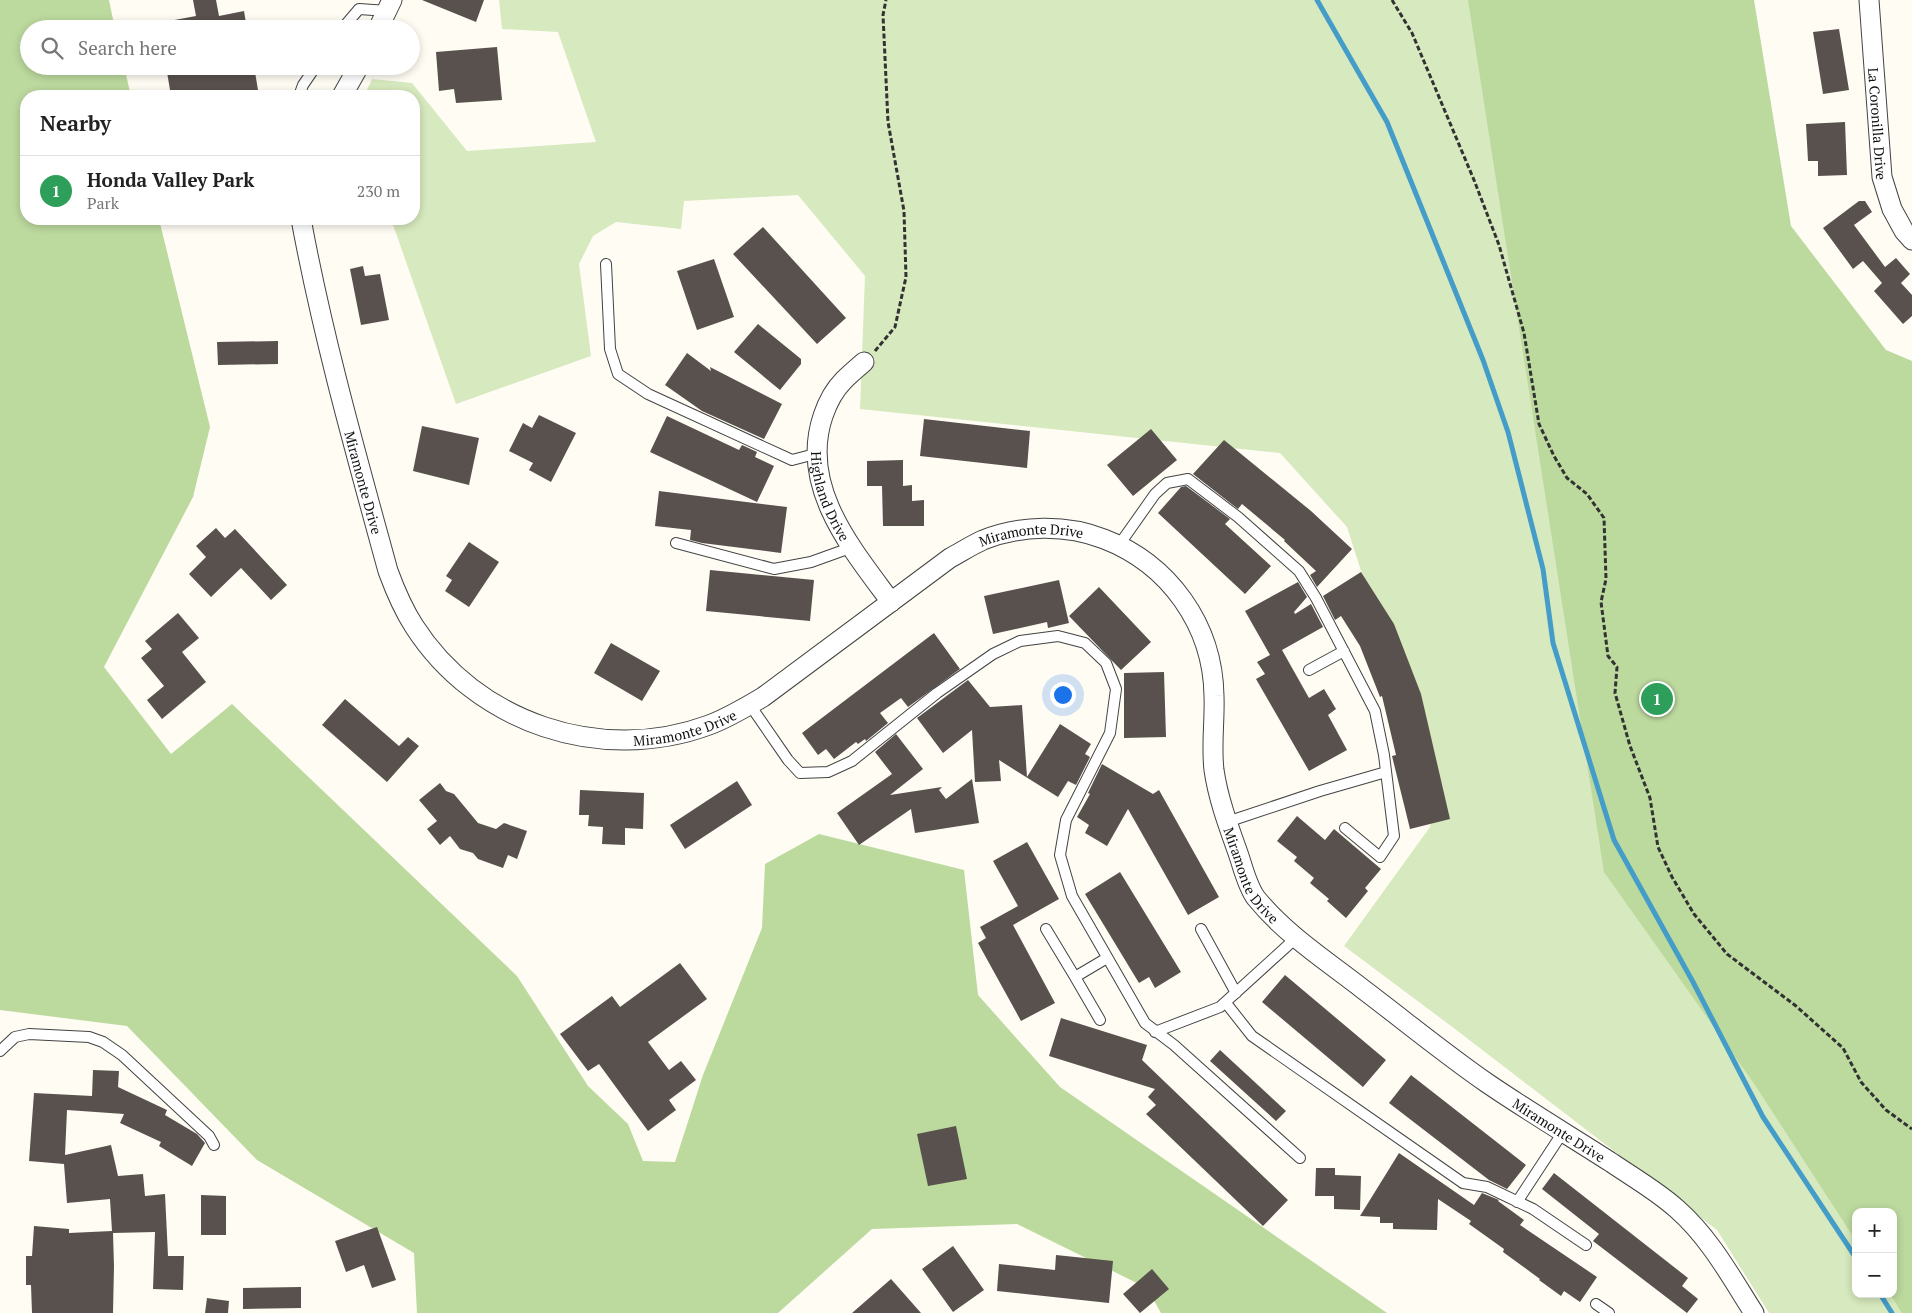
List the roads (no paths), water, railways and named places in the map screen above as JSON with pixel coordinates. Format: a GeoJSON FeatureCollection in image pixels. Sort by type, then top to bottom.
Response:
{"type":"FeatureCollection","features":[{"type":"Feature","properties":{"kind":"street","name":"La Coronilla Drive"},"geometry":{"type":"LineString","coordinates":[[1869,0],[1882,178],[1892,210],[1904,231],[1912,240]]}},
{"type":"Feature","properties":{"kind":"street"},"geometry":{"type":"LineString","coordinates":[[382,20],[390,5]]}},
{"type":"Feature","properties":{"kind":"street"},"geometry":{"type":"LineString","coordinates":[[345,90],[354,75]]}},
{"type":"Feature","properties":{"kind":"street","name":"Miramonte Drive"},"geometry":{"type":"LineString","coordinates":[[302,225],[310,272],[335,380],[388,571],[397,595],[414,626],[434,654],[458,678],[481,696],[510,714],[558,732],[592,739],[618,741],[652,739],[686,732],[710,725],[750,705],[950,558],[981,541],[1027,529],[1050,529],[1074,531],[1097,536],[1119,545],[1152,566],[1174,588],[1188,607],[1199,627],[1207,649],[1212,672],[1214,696],[1212,743],[1214,770],[1221,806],[1253,895],[1286,931],[1485,1082],[1651,1188],[1678,1210],[1702,1234],[1717,1254],[1754,1313]]}},
{"type":"Feature","properties":{"kind":"street","name":"Highland Drive"},"geometry":{"type":"LineString","coordinates":[[864,362],[843,381],[826,408],[818,430],[815,454],[825,496],[838,526],[850,548],[891,602]]}},
{"type":"Feature","properties":{"kind":"lane"},"geometry":{"type":"LineString","coordinates":[[350,20],[359,9],[390,5]]}},
{"type":"Feature","properties":{"kind":"lane"},"geometry":{"type":"LineString","coordinates":[[301,90],[310,75]]}},
{"type":"Feature","properties":{"kind":"lane"},"geometry":{"type":"LineString","coordinates":[[606,264],[610,349],[618,374],[648,394],[792,460],[815,454]]}},
{"type":"Feature","properties":{"kind":"lane"},"geometry":{"type":"LineString","coordinates":[[1119,545],[1155,494],[1167,483],[1188,479],[1238,517],[1299,571],[1316,598],[1375,711],[1386,772],[1394,836],[1380,857],[1345,828]]}},
{"type":"Feature","properties":{"kind":"lane"},"geometry":{"type":"LineString","coordinates":[[676,544],[774,569],[811,562],[850,548]]}},
{"type":"Feature","properties":{"kind":"lane"},"geometry":{"type":"LineString","coordinates":[[750,705],[788,760],[800,772],[828,772],[852,761],[937,693],[993,654],[1020,641],[1058,636],[1086,642],[1106,663],[1116,689],[1110,733],[1066,820],[1060,854],[1072,896],[1145,1023],[1174,1045],[1300,1158]]}},
{"type":"Feature","properties":{"kind":"lane"},"geometry":{"type":"LineString","coordinates":[[1309,670],[1344,651]]}},
{"type":"Feature","properties":{"kind":"lane"},"geometry":{"type":"LineString","coordinates":[[1227,822],[1320,791],[1386,772]]}},
{"type":"Feature","properties":{"kind":"lane"},"geometry":{"type":"LineString","coordinates":[[1046,929],[1100,1020]]}},
{"type":"Feature","properties":{"kind":"lane"},"geometry":{"type":"LineString","coordinates":[[1201,929],[1236,993]]}},
{"type":"Feature","properties":{"kind":"lane"},"geometry":{"type":"LineString","coordinates":[[1155,1032],[1220,1007],[1296,938]]}},
{"type":"Feature","properties":{"kind":"lane"},"geometry":{"type":"LineString","coordinates":[[1075,977],[1108,958]]}},
{"type":"Feature","properties":{"kind":"lane"},"geometry":{"type":"LineString","coordinates":[[1226,1003],[1252,1036],[1463,1183],[1487,1187],[1532,1209],[1586,1245]]}},
{"type":"Feature","properties":{"kind":"lane"},"geometry":{"type":"LineString","coordinates":[[0,1052],[15,1037],[29,1034],[89,1037],[104,1042],[122,1055],[209,1136],[214,1145]]}},
{"type":"Feature","properties":{"kind":"lane"},"geometry":{"type":"LineString","coordinates":[[1517,1202],[1563,1132]]}},
{"type":"Feature","properties":{"kind":"lane"},"geometry":{"type":"LineString","coordinates":[[1596,1304],[1609,1313]]}},
{"type":"Feature","properties":{"kind":"waterway"},"geometry":{"type":"LineString","coordinates":[[1317,0],[1387,122],[1483,360],[1508,432],[1543,569],[1553,643],[1614,840],[1693,982],[1763,1117],[1853,1253]]}},
{"type":"Feature","properties":{"kind":"waterway"},"geometry":{"type":"LineString","coordinates":[[1883,1298],[1892,1313]]}},
{"type":"Feature","properties":{"kind":"place","name":"Honda Valley Park"},"geometry":{"type":"Point","coordinates":[1657,699]}}]}
